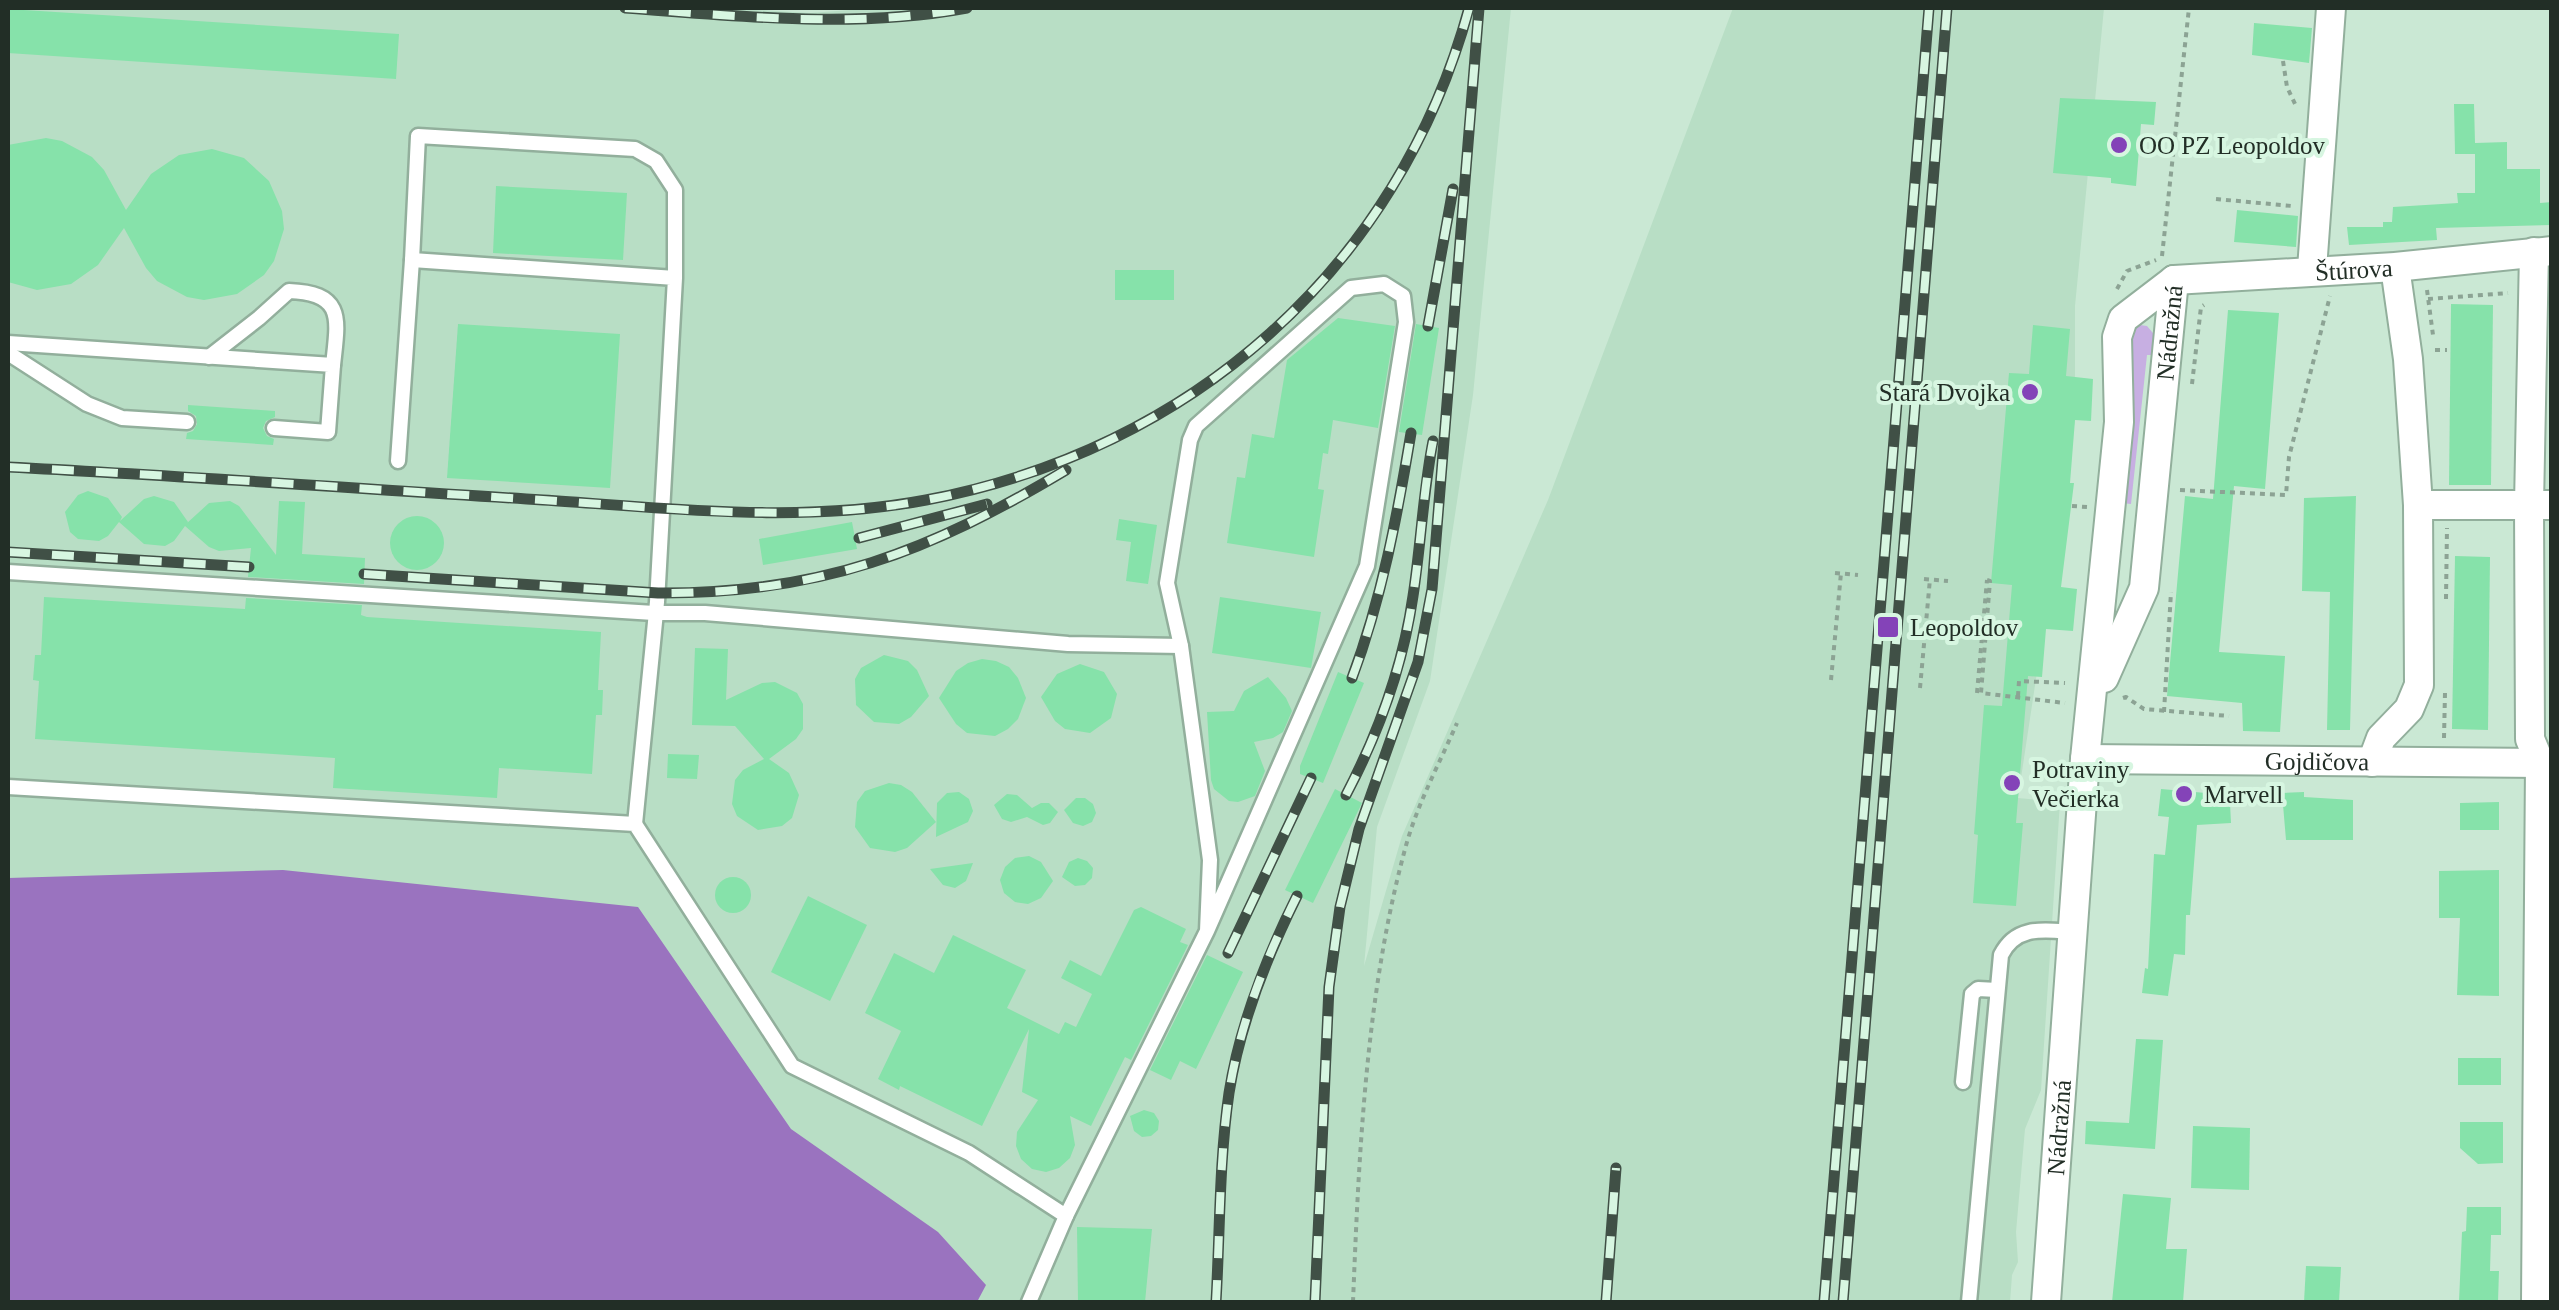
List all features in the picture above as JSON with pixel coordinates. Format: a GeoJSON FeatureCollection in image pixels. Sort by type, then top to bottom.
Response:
{"type":"FeatureCollection","features":[{"type":"Feature","properties":{"kind":"street"},"geometry":{"type":"LineString","coordinates":[[2322,278],[2317,208],[2331,8]]}},
{"type":"Feature","properties":{"kind":"street","name":"Štúrova"},"geometry":{"type":"LineString","coordinates":[[2174,280],[2322,278],[2543,251],[2540,505],[2530,739],[2546,763],[2544,1246],[2536,1302]]}},
{"type":"Feature","properties":{"kind":"street"},"geometry":{"type":"LineString","coordinates":[[2372,762],[2380,738],[2409,708],[2419,685],[2418,504],[2408,360],[2395,267]]}},
{"type":"Feature","properties":{"kind":"street","name":"Nádražná"},"geometry":{"type":"LineString","coordinates":[[2101,709],[2120,422],[2117,337],[2123,319],[2174,280]]}},
{"type":"Feature","properties":{"kind":"street","name":"Nádražná"},"geometry":{"type":"LineString","coordinates":[[2046,1302],[2086,759],[2108,668],[2144,588],[2174,280]]}},
{"type":"Feature","properties":{"kind":"street"},"geometry":{"type":"LineString","coordinates":[[2418,504],[2540,505]]}},
{"type":"Feature","properties":{"kind":"street","name":"Gojdičova"},"geometry":{"type":"LineString","coordinates":[[2086,759],[2546,763]]}},
{"type":"Feature","properties":{"kind":"lane"},"geometry":{"type":"LineString","coordinates":[[398,461],[418,136],[635,150],[656,161],[675,190],[675,278],[658,602],[635,824],[792,1066],[969,1154],[1066,1216]]}},
{"type":"Feature","properties":{"kind":"lane"},"geometry":{"type":"LineString","coordinates":[[412,260],[675,278]]}},
{"type":"Feature","properties":{"kind":"lane"},"geometry":{"type":"LineString","coordinates":[[1029,1302],[1066,1216],[1217,913],[1367,566],[1406,322],[1403,296],[1384,284],[1352,288],[1196,426],[1190,440],[1166,583],[1181,646],[1210,860],[1206,932]]}},
{"type":"Feature","properties":{"kind":"lane"},"geometry":{"type":"LineString","coordinates":[[209,357],[288,291],[314,292],[332,307],[337,326],[328,432],[274,428]]}},
{"type":"Feature","properties":{"kind":"lane"},"geometry":{"type":"LineString","coordinates":[[8,343],[333,365]]}},
{"type":"Feature","properties":{"kind":"lane"},"geometry":{"type":"LineString","coordinates":[[8,352],[64,390],[122,418],[187,422]]}},
{"type":"Feature","properties":{"kind":"lane"},"geometry":{"type":"LineString","coordinates":[[8,572],[705,613],[1068,644],[1181,646]]}},
{"type":"Feature","properties":{"kind":"lane"},"geometry":{"type":"LineString","coordinates":[[8,787],[635,824]]}},
{"type":"Feature","properties":{"kind":"lane"},"geometry":{"type":"LineString","coordinates":[[1969,1302],[2000,962],[2008,942],[2020,933],[2073,932]]}},
{"type":"Feature","properties":{"kind":"lane"},"geometry":{"type":"LineString","coordinates":[[1963,1082],[1972,994],[1978,989],[1997,990]]}},
{"type":"Feature","properties":{"kind":"path"},"geometry":{"type":"LineString","coordinates":[[2174,280],[2162,258],[2188,8]]}},
{"type":"Feature","properties":{"kind":"path"},"geometry":{"type":"LineString","coordinates":[[2283,61],[2287,87],[2297,106],[2323,118]]}},
{"type":"Feature","properties":{"kind":"path"},"geometry":{"type":"LineString","coordinates":[[2216,199],[2317,208]]}},
{"type":"Feature","properties":{"kind":"path"},"geometry":{"type":"LineString","coordinates":[[2180,490],[2286,495],[2288,457],[2322,278]]}},
{"type":"Feature","properties":{"kind":"path"},"geometry":{"type":"LineString","coordinates":[[2428,299],[2508,294]]}},
{"type":"Feature","properties":{"kind":"path"},"geometry":{"type":"LineString","coordinates":[[2190,398],[2201,307],[2212,301]]}},
{"type":"Feature","properties":{"kind":"path"},"geometry":{"type":"LineString","coordinates":[[2435,350],[2447,350]]}},
{"type":"Feature","properties":{"kind":"path"},"geometry":{"type":"LineString","coordinates":[[1832,680],[1838,573],[1858,575]]}},
{"type":"Feature","properties":{"kind":"path"},"geometry":{"type":"LineString","coordinates":[[1920,688],[1927,579],[1948,581]]}},
{"type":"Feature","properties":{"kind":"path"},"geometry":{"type":"LineString","coordinates":[[1979,580],[1987,580]]}},
{"type":"Feature","properties":{"kind":"path"},"geometry":{"type":"LineString","coordinates":[[1977,693],[1987,580]]}},
{"type":"Feature","properties":{"kind":"path"},"geometry":{"type":"LineString","coordinates":[[1987,580],[1990,581],[1981,693],[2064,702],[2070,713],[2101,709],[2126,697],[2144,709],[2228,716]]}},
{"type":"Feature","properties":{"kind":"path"},"geometry":{"type":"LineString","coordinates":[[2447,588],[2454,588]]}},
{"type":"Feature","properties":{"kind":"path"},"geometry":{"type":"LineString","coordinates":[[2164,712],[2171,592]]}},
{"type":"Feature","properties":{"kind":"path"},"geometry":{"type":"LineString","coordinates":[[2018,697],[2019,681],[2071,684]]}},
{"type":"Feature","properties":{"kind":"path"},"geometry":{"type":"LineString","coordinates":[[2445,697],[2453,698]]}},
{"type":"Feature","properties":{"kind":"path"},"geometry":{"type":"LineString","coordinates":[[1354,1302],[1358,1165],[1393,905],[1417,812],[1457,723]]}},
{"type":"Feature","properties":{"kind":"shaded area"},"geometry":{"type":"Polygon","coordinates":[[[8,8],[721,8],[811,13],[875,8],[1511,8],[1473,395],[1430,681],[1377,827],[1364,966],[1402,836],[1548,500],[1733,8],[2104,8],[2075,306],[2075,420],[2018,798],[2060,802],[2041,1090],[2025,1129],[2016,1232],[2018,1262],[2012,1275],[2010,1302],[8,1302],[8,8]]]}},
{"type":"Feature","properties":{"kind":"shaded area"},"geometry":{"type":"Polygon","coordinates":[[[2132,326],[2147,326],[2163,345],[2147,355],[2131,504],[2122,503],[2123,359],[2132,326]]]}},
{"type":"Feature","properties":{"kind":"shaded area"},"geometry":{"type":"Polygon","coordinates":[[[283,870],[638,907],[791,1129],[938,1232],[986,1285],[977,1302],[8,1302],[8,878],[283,870]]]}},
{"type":"Feature","properties":{"kind":"building"},"geometry":{"type":"Polygon","coordinates":[[[8,9],[399,34],[396,79],[8,53],[8,9]]]}},
{"type":"Feature","properties":{"kind":"building"},"geometry":{"type":"Polygon","coordinates":[[[2254,23],[2312,28],[2309,63],[2252,55],[2254,23]]]}},
{"type":"Feature","properties":{"kind":"building"},"geometry":{"type":"Polygon","coordinates":[[[2060,98],[2156,102],[2154,125],[2141,124],[2136,186],[2111,183],[2111,178],[2053,173],[2060,98]]]}},
{"type":"Feature","properties":{"kind":"building"},"geometry":{"type":"Polygon","coordinates":[[[2454,104],[2474,104],[2475,143],[2507,142],[2507,169],[2540,169],[2540,203],[2552,202],[2552,225],[2436,228],[2437,240],[2349,245],[2347,227],[2383,227],[2383,222],[2392,222],[2393,207],[2458,203],[2457,193],[2475,193],[2475,154],[2455,154],[2454,104]]]}},
{"type":"Feature","properties":{"kind":"building"},"geometry":{"type":"Polygon","coordinates":[[[46,138],[62,141],[92,157],[104,170],[126,210],[151,174],[179,155],[212,149],[244,158],[269,181],[282,211],[284,229],[274,261],[264,275],[237,294],[204,300],[187,297],[157,281],[124,228],[98,265],[71,284],[37,290],[8,282],[8,145],[46,138]]]}},
{"type":"Feature","properties":{"kind":"building"},"geometry":{"type":"Polygon","coordinates":[[[496,186],[627,193],[623,260],[493,253],[496,186]]]}},
{"type":"Feature","properties":{"kind":"building"},"geometry":{"type":"Polygon","coordinates":[[[2237,210],[2298,216],[2296,247],[2234,242],[2237,210]]]}},
{"type":"Feature","properties":{"kind":"building"},"geometry":{"type":"Polygon","coordinates":[[[1115,270],[1174,270],[1174,300],[1115,300],[1115,270]]]}},
{"type":"Feature","properties":{"kind":"building"},"geometry":{"type":"Polygon","coordinates":[[[2451,304],[2493,305],[2491,485],[2449,485],[2451,304]]]}},
{"type":"Feature","properties":{"kind":"building"},"geometry":{"type":"Polygon","coordinates":[[[2228,310],[2279,313],[2265,489],[2234,486],[2219,652],[2285,656],[2280,732],[2243,731],[2242,703],[2167,696],[2185,496],[2213,499],[2228,310]]]}},
{"type":"Feature","properties":{"kind":"building"},"geometry":{"type":"Polygon","coordinates":[[[1338,318],[1395,326],[1378,428],[1333,420],[1318,489],[1324,490],[1314,557],[1227,543],[1237,477],[1245,478],[1252,434],[1274,438],[1287,360],[1338,318]]]}},
{"type":"Feature","properties":{"kind":"building"},"geometry":{"type":"Polygon","coordinates":[[[458,324],[620,334],[610,488],[447,478],[458,324]]]}},
{"type":"Feature","properties":{"kind":"building"},"geometry":{"type":"Polygon","coordinates":[[[1416,324],[1439,328],[1422,435],[1399,432],[1416,324]]]}},
{"type":"Feature","properties":{"kind":"building","name":"Leopoldov"},"geometry":{"type":"Polygon","coordinates":[[[2033,325],[2070,329],[2066,376],[2093,379],[2091,421],[2075,420],[2070,483],[2074,483],[2061,587],[2077,589],[2073,631],[2046,629],[2042,677],[2028,676],[2016,823],[2023,823],[2016,906],[1973,903],[1978,835],[1974,834],[1984,705],[2002,706],[2012,585],[1991,583],[2009,373],[2029,374],[2033,325]]]}},
{"type":"Feature","properties":{"kind":"building"},"geometry":{"type":"Polygon","coordinates":[[[188,405],[275,411],[275,417],[266,421],[263,428],[274,439],[273,445],[186,439],[197,424],[188,405]]]}},
{"type":"Feature","properties":{"kind":"building"},"geometry":{"type":"Polygon","coordinates":[[[88,491],[108,498],[122,517],[120,521],[144,499],[154,496],[174,502],[186,524],[209,503],[230,501],[239,506],[276,555],[279,501],[305,502],[302,554],[365,558],[364,584],[248,577],[251,548],[219,551],[185,526],[165,546],[144,544],[119,522],[99,541],[78,539],[70,532],[65,512],[78,495],[88,491]]]}},
{"type":"Feature","properties":{"kind":"building"},"geometry":{"type":"Polygon","coordinates":[[[2356,496],[2350,730],[2327,730],[2330,592],[2302,591],[2304,498],[2356,496]]]}},
{"type":"Feature","properties":{"kind":"building"},"geometry":{"type":"Polygon","coordinates":[[[417,516],[436,524],[444,543],[436,562],[417,570],[398,562],[390,543],[398,524],[417,516]]]}},
{"type":"Feature","properties":{"kind":"building"},"geometry":{"type":"Polygon","coordinates":[[[1119,519],[1157,525],[1148,584],[1126,581],[1131,542],[1116,540],[1119,519]]]}},
{"type":"Feature","properties":{"kind":"building"},"geometry":{"type":"Polygon","coordinates":[[[852,522],[857,549],[763,565],[759,539],[852,522]]]}},
{"type":"Feature","properties":{"kind":"building"},"geometry":{"type":"Polygon","coordinates":[[[2455,556],[2490,557],[2488,730],[2452,729],[2455,556]]]}},
{"type":"Feature","properties":{"kind":"building"},"geometry":{"type":"Polygon","coordinates":[[[44,597],[245,609],[246,598],[362,605],[361,615],[367,617],[601,632],[598,690],[603,690],[602,715],[596,715],[592,774],[499,768],[497,798],[333,788],[335,758],[35,739],[39,681],[33,680],[35,655],[41,655],[44,597]]]}},
{"type":"Feature","properties":{"kind":"building"},"geometry":{"type":"Polygon","coordinates":[[[1220,597],[1321,612],[1311,668],[1212,653],[1220,597]]]}},
{"type":"Feature","properties":{"kind":"building"},"geometry":{"type":"Polygon","coordinates":[[[695,648],[728,649],[726,700],[762,683],[775,682],[797,693],[803,704],[803,729],[769,759],[789,773],[799,795],[792,818],[782,826],[758,830],[737,816],[732,804],[735,780],[743,770],[764,759],[735,726],[692,725],[695,648]]]}},
{"type":"Feature","properties":{"kind":"building"},"geometry":{"type":"Polygon","coordinates":[[[884,655],[908,661],[917,670],[929,696],[911,717],[899,724],[874,722],[856,705],[855,679],[861,668],[884,655]]]}},
{"type":"Feature","properties":{"kind":"building"},"geometry":{"type":"Polygon","coordinates":[[[982,659],[1009,667],[1026,698],[1018,719],[995,736],[967,733],[939,698],[956,671],[982,659]]]}},
{"type":"Feature","properties":{"kind":"building"},"geometry":{"type":"Polygon","coordinates":[[[1080,664],[1104,672],[1117,694],[1111,718],[1090,733],[1065,729],[1055,721],[1041,697],[1057,674],[1080,664]]]}},
{"type":"Feature","properties":{"kind":"building"},"geometry":{"type":"Polygon","coordinates":[[[1338,672],[1364,683],[1323,783],[1300,774],[1300,766],[1338,672]]]}},
{"type":"Feature","properties":{"kind":"building"},"geometry":{"type":"Polygon","coordinates":[[[1268,677],[1292,711],[1283,732],[1254,742],[1265,771],[1255,796],[1229,801],[1214,789],[1211,780],[1207,712],[1234,711],[1244,691],[1268,677]]]}},
{"type":"Feature","properties":{"kind":"building"},"geometry":{"type":"Polygon","coordinates":[[[668,754],[699,755],[697,779],[667,778],[668,754]]]}},
{"type":"Feature","properties":{"kind":"building"},"geometry":{"type":"Polygon","coordinates":[[[889,783],[912,792],[936,822],[907,848],[895,852],[870,848],[855,827],[857,802],[865,791],[889,783]]]}},
{"type":"Feature","properties":{"kind":"building"},"geometry":{"type":"Polygon","coordinates":[[[1335,789],[1362,803],[1313,903],[1285,890],[1335,789]]]}},
{"type":"Feature","properties":{"kind":"building"},"geometry":{"type":"Polygon","coordinates":[[[2161,789],[2206,793],[2205,804],[2230,803],[2231,823],[2197,825],[2185,955],[2174,954],[2168,996],[2142,993],[2145,968],[2148,969],[2154,854],[2165,855],[2169,817],[2158,816],[2161,789]]]}},
{"type":"Feature","properties":{"kind":"building"},"geometry":{"type":"Polygon","coordinates":[[[959,792],[969,799],[973,811],[968,822],[936,837],[937,803],[947,793],[959,792]]]}},
{"type":"Feature","properties":{"kind":"building"},"geometry":{"type":"Polygon","coordinates":[[[2304,792],[2304,797],[2353,800],[2353,840],[2286,840],[2282,793],[2304,792]]]}},
{"type":"Feature","properties":{"kind":"building"},"geometry":{"type":"Polygon","coordinates":[[[1007,794],[1017,795],[1032,808],[1049,803],[1058,812],[1050,823],[1043,825],[1027,817],[1011,822],[1002,819],[994,805],[1007,794]]]}},
{"type":"Feature","properties":{"kind":"building"},"geometry":{"type":"Polygon","coordinates":[[[1076,798],[1093,804],[1096,813],[1092,822],[1083,826],[1073,823],[1064,810],[1076,798]]]}},
{"type":"Feature","properties":{"kind":"building"},"geometry":{"type":"Polygon","coordinates":[[[2499,802],[2499,830],[2460,830],[2460,803],[2499,802]]]}},
{"type":"Feature","properties":{"kind":"building"},"geometry":{"type":"Polygon","coordinates":[[[1029,856],[1041,862],[1053,881],[1041,898],[1028,904],[1015,902],[1004,893],[1000,880],[1005,867],[1015,858],[1029,856]]]}},
{"type":"Feature","properties":{"kind":"building"},"geometry":{"type":"Polygon","coordinates":[[[1078,858],[1093,868],[1092,878],[1085,885],[1075,886],[1062,877],[1069,862],[1078,858]]]}},
{"type":"Feature","properties":{"kind":"building"},"geometry":{"type":"Polygon","coordinates":[[[973,863],[966,881],[955,888],[943,885],[930,869],[973,863]]]}},
{"type":"Feature","properties":{"kind":"building"},"geometry":{"type":"Polygon","coordinates":[[[2499,870],[2499,996],[2457,995],[2460,918],[2439,918],[2439,871],[2499,870]]]}},
{"type":"Feature","properties":{"kind":"building"},"geometry":{"type":"Polygon","coordinates":[[[733,877],[746,882],[751,895],[746,908],[733,913],[720,908],[715,895],[720,882],[733,877]]]}},
{"type":"Feature","properties":{"kind":"building"},"geometry":{"type":"Polygon","coordinates":[[[808,896],[867,925],[830,1001],[771,972],[808,896]]]}},
{"type":"Feature","properties":{"kind":"building"},"geometry":{"type":"Polygon","coordinates":[[[1141,907],[1186,929],[1180,942],[1188,945],[1131,1060],[1125,1057],[1091,1126],[1070,1116],[1075,1145],[1070,1158],[1059,1168],[1046,1172],[1032,1169],[1021,1159],[1016,1146],[1017,1132],[1038,1100],[1022,1092],[1029,1029],[982,1126],[878,1079],[901,1031],[865,1013],[894,953],[934,973],[953,935],[1026,970],[1007,1008],[1059,1034],[1065,1022],[1076,1027],[1092,994],[1061,978],[1070,960],[1101,976],[1134,910],[1141,907]]]}},
{"type":"Feature","properties":{"kind":"building"},"geometry":{"type":"Polygon","coordinates":[[[1207,955],[1243,972],[1196,1069],[1180,1061],[1171,1080],[1150,1070],[1207,955]]]}},
{"type":"Feature","properties":{"kind":"building"},"geometry":{"type":"Polygon","coordinates":[[[2136,1039],[2163,1040],[2155,1149],[2085,1144],[2086,1121],[2129,1123],[2136,1039]]]}},
{"type":"Feature","properties":{"kind":"building"},"geometry":{"type":"Polygon","coordinates":[[[2458,1058],[2501,1058],[2501,1085],[2458,1085],[2458,1058]]]}},
{"type":"Feature","properties":{"kind":"building"},"geometry":{"type":"Polygon","coordinates":[[[1144,1110],[1154,1113],[1159,1121],[1158,1130],[1142,1137],[1134,1131],[1130,1116],[1144,1110]]]}},
{"type":"Feature","properties":{"kind":"building"},"geometry":{"type":"Polygon","coordinates":[[[2460,1122],[2503,1122],[2503,1163],[2478,1164],[2460,1148],[2460,1122]]]}},
{"type":"Feature","properties":{"kind":"building"},"geometry":{"type":"Polygon","coordinates":[[[2193,1126],[2250,1128],[2249,1190],[2191,1188],[2193,1126]]]}},
{"type":"Feature","properties":{"kind":"building"},"geometry":{"type":"Polygon","coordinates":[[[2123,1194],[2171,1198],[2166,1249],[2187,1249],[2183,1302],[2112,1302],[2123,1194]]]}},
{"type":"Feature","properties":{"kind":"building"},"geometry":{"type":"Polygon","coordinates":[[[2467,1207],[2501,1207],[2501,1235],[2491,1235],[2490,1271],[2499,1271],[2498,1302],[2459,1302],[2467,1207]]]}},
{"type":"Feature","properties":{"kind":"building"},"geometry":{"type":"Polygon","coordinates":[[[1077,1227],[1152,1229],[1145,1302],[1078,1302],[1077,1227]]]}},
{"type":"Feature","properties":{"kind":"building"},"geometry":{"type":"Polygon","coordinates":[[[2306,1266],[2341,1267],[2339,1302],[2304,1302],[2306,1266]]]}},
{"type":"Feature","properties":{"kind":"railway"},"geometry":{"type":"LineString","coordinates":[[625,8],[839,19],[967,8]]}},
{"type":"Feature","properties":{"kind":"railway"},"geometry":{"type":"LineString","coordinates":[[8,467],[783,513],[926,500],[1023,475],[1113,439],[1196,391],[1270,333],[1336,265],[1391,188],[1436,102],[1469,8]]}},
{"type":"Feature","properties":{"kind":"railway"},"geometry":{"type":"LineString","coordinates":[[1315,1302],[1329,987],[1340,907],[1359,829],[1418,662],[1432,589],[1479,8]]}},
{"type":"Feature","properties":{"kind":"railway"},"geometry":{"type":"LineString","coordinates":[[1824,1302],[1929,8]]}},
{"type":"Feature","properties":{"kind":"railway"},"geometry":{"type":"LineString","coordinates":[[1843,1302],[1947,8]]}},
{"type":"Feature","properties":{"kind":"railway"},"geometry":{"type":"LineString","coordinates":[[1428,326],[1453,189]]}},
{"type":"Feature","properties":{"kind":"railway"},"geometry":{"type":"LineString","coordinates":[[1352,678],[1387,557],[1411,433]]}},
{"type":"Feature","properties":{"kind":"railway"},"geometry":{"type":"LineString","coordinates":[[1346,795],[1379,723],[1403,648],[1433,441]]}},
{"type":"Feature","properties":{"kind":"railway"},"geometry":{"type":"LineString","coordinates":[[364,574],[658,593],[771,586],[871,563],[919,545],[967,524],[1066,470]]}},
{"type":"Feature","properties":{"kind":"railway"},"geometry":{"type":"LineString","coordinates":[[859,538],[987,504]]}},
{"type":"Feature","properties":{"kind":"railway"},"geometry":{"type":"LineString","coordinates":[[8,552],[249,567]]}},
{"type":"Feature","properties":{"kind":"railway"},"geometry":{"type":"LineString","coordinates":[[1228,953],[1311,778]]}},
{"type":"Feature","properties":{"kind":"railway"},"geometry":{"type":"LineString","coordinates":[[1216,1302],[1223,1145],[1234,1067],[1255,991],[1297,896]]}},
{"type":"Feature","properties":{"kind":"railway"},"geometry":{"type":"LineString","coordinates":[[1606,1302],[1616,1168]]}},
{"type":"Feature","properties":{"kind":"place","name":"OO PZ Leopoldov"},"geometry":{"type":"Point","coordinates":[2119,145]}},
{"type":"Feature","properties":{"kind":"place","name":"Stará Dvojka"},"geometry":{"type":"Point","coordinates":[2030,392]}},
{"type":"Feature","properties":{"kind":"place","name":"Leopoldov"},"geometry":{"type":"Point","coordinates":[1888,627]}},
{"type":"Feature","properties":{"kind":"place","name":"Potraviny Večierka"},"geometry":{"type":"Point","coordinates":[2012,783]}},
{"type":"Feature","properties":{"kind":"place","name":"Marvell"},"geometry":{"type":"Point","coordinates":[2184,794]}}]}
